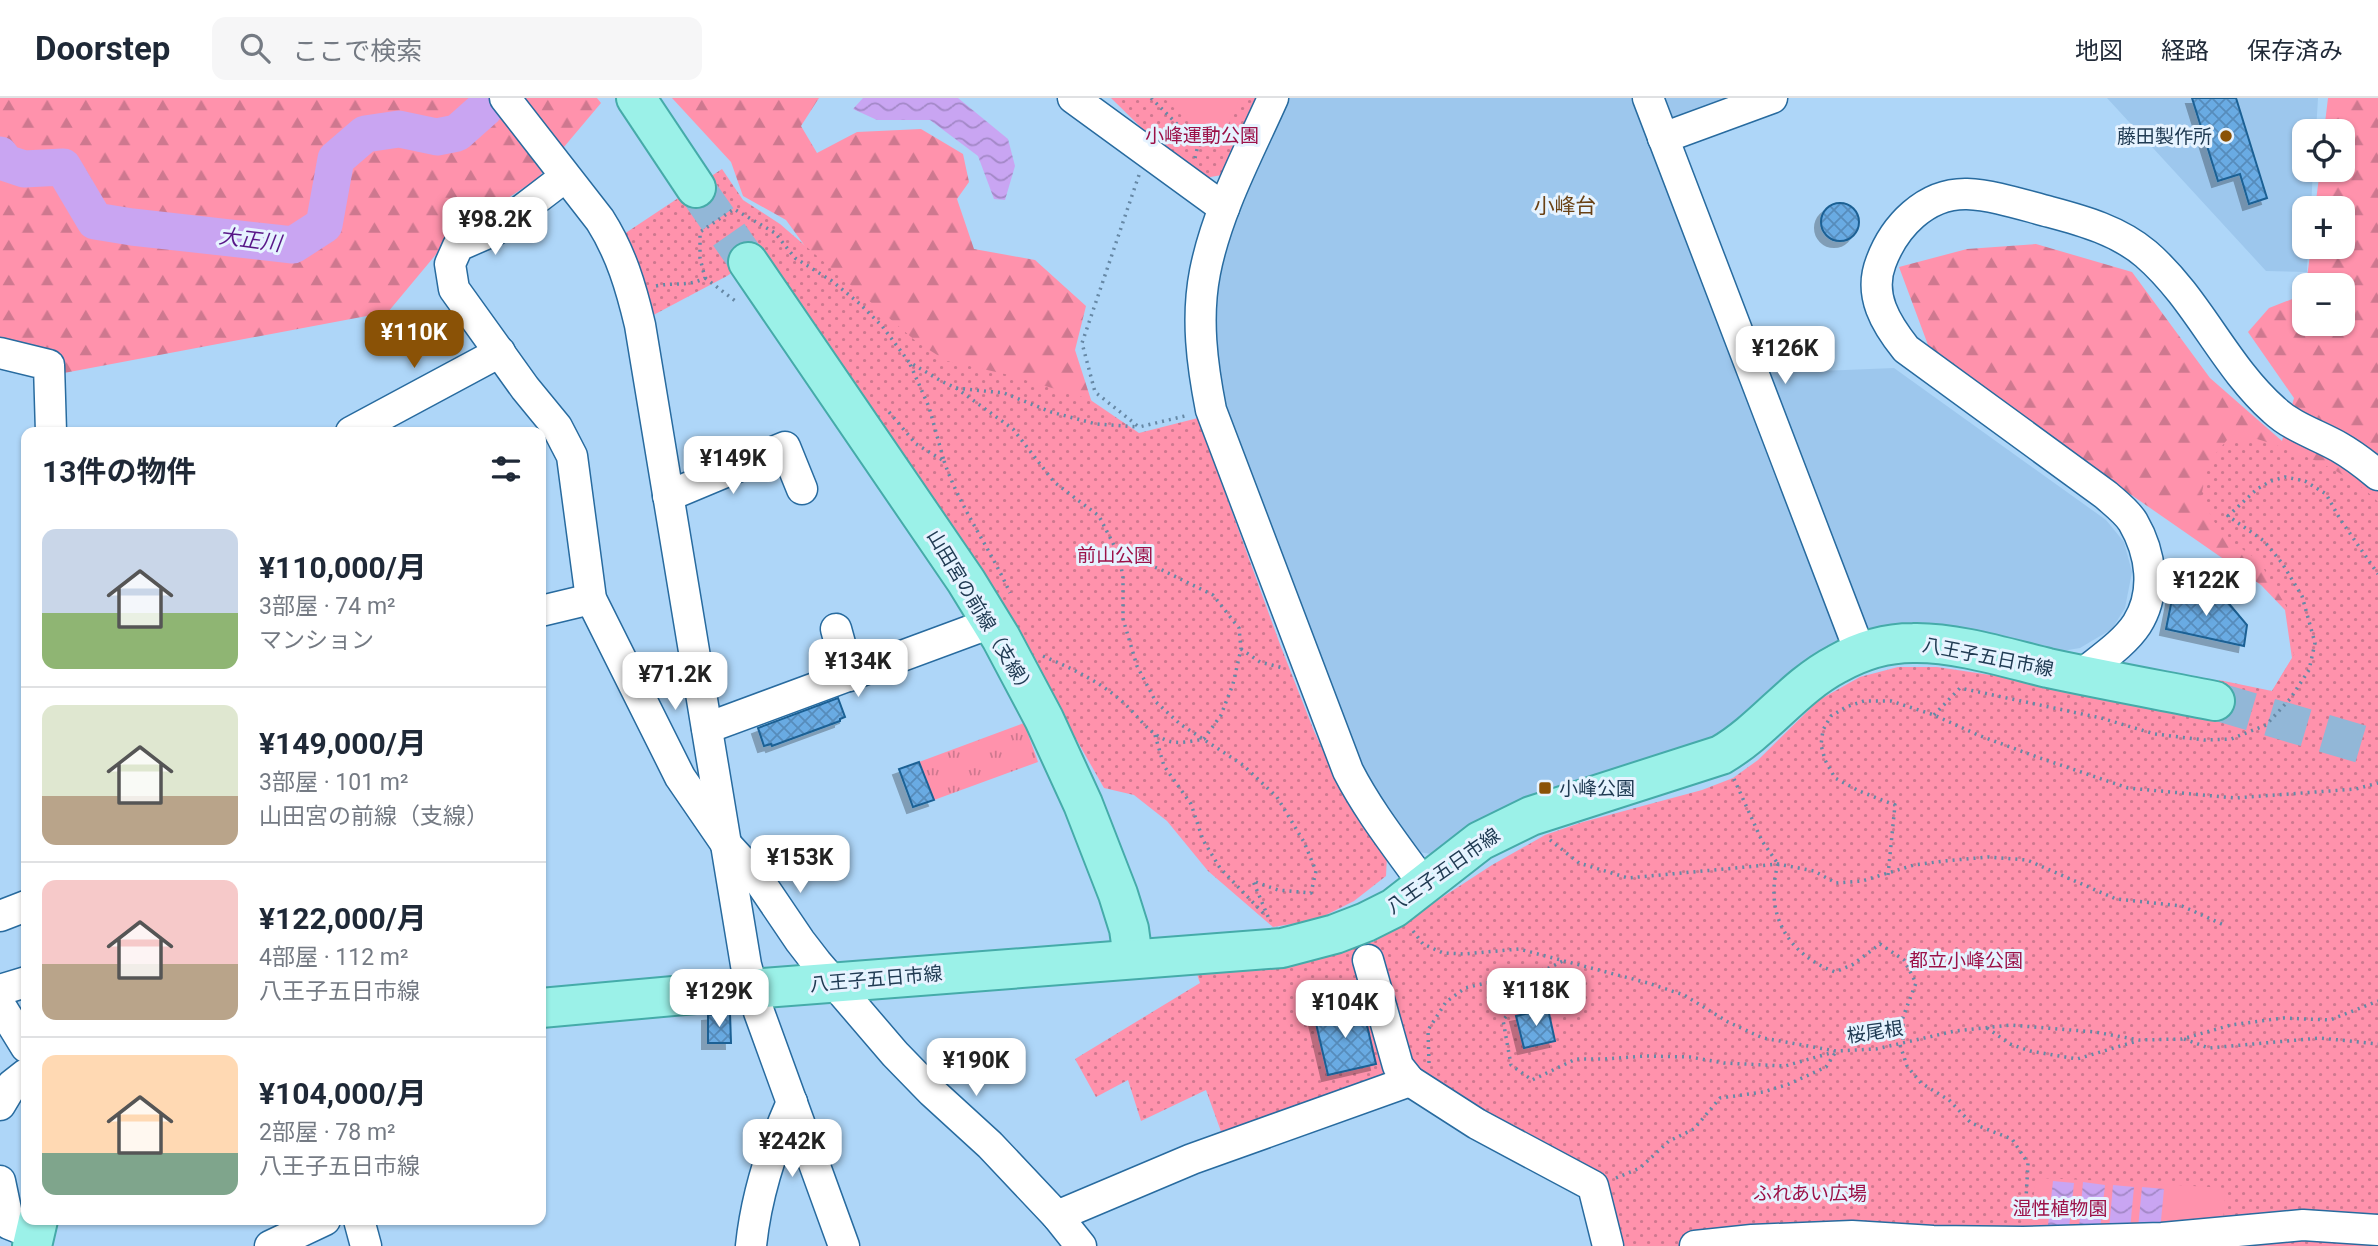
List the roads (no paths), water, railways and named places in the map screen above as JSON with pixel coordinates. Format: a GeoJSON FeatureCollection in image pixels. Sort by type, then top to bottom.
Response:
{"type":"FeatureCollection","features":[{"type":"Feature","properties":{"kind":"main road"},"geometry":{"type":"LineString","coordinates":[[642,106],[696,188]]}},
{"type":"Feature","properties":{"kind":"main road","name":"山田宮の前線（支線）"},"geometry":{"type":"LineString","coordinates":[[748,261],[967,581],[1002,610],[1044,719],[1083,804],[1118,894],[1129,929],[1133,958]]}},
{"type":"Feature","properties":{"kind":"main road","name":"八王子五日市線"},"geometry":{"type":"LineString","coordinates":[[546,1009],[834,982],[1255,951],[1308,942],[1366,922],[1394,908],[1480,841],[1531,816],[1721,755],[1740,745],[1818,675],[1860,652],[1893,645],[1927,644],[1983,653],[2215,701]]}},
{"type":"Feature","properties":{"kind":"street"},"geometry":{"type":"LineString","coordinates":[[505,98],[607,231],[626,271],[640,325],[751,989],[844,1246]]}},
{"type":"Feature","properties":{"kind":"street"},"geometry":{"type":"LineString","coordinates":[[1073,98],[1224,208]]}},
{"type":"Feature","properties":{"kind":"street"},"geometry":{"type":"LineString","coordinates":[[1273,98],[1224,208],[1205,273],[1201,306],[1201,344],[1212,410],[1348,771],[1361,796],[1425,886]]}},
{"type":"Feature","properties":{"kind":"street"},"geometry":{"type":"LineString","coordinates":[[1648,98],[1860,652]]}},
{"type":"Feature","properties":{"kind":"street"},"geometry":{"type":"LineString","coordinates":[[1663,138],[1772,98]]}},
{"type":"Feature","properties":{"kind":"street"},"geometry":{"type":"LineString","coordinates":[[565,177],[497,229],[458,246],[450,264],[454,289],[525,388],[558,427],[572,457],[591,599],[675,767],[726,844],[758,879],[800,941],[923,1083],[990,1145],[1057,1216],[1081,1246]]}},
{"type":"Feature","properties":{"kind":"street"},"geometry":{"type":"LineString","coordinates":[[2081,675],[2136,625],[2148,601],[2151,576],[2144,547],[2132,520],[2106,495],[1906,349],[1888,327],[1877,299],[1876,274],[1886,248],[1901,224],[1919,210],[1940,199],[1964,194],[1991,197],[2088,222],[2124,238],[2147,255],[2188,301],[2251,388],[2277,413],[2342,449],[2378,475]]}},
{"type":"Feature","properties":{"kind":"street"},"geometry":{"type":"LineString","coordinates":[[370,427],[500,352]]}},
{"type":"Feature","properties":{"kind":"street"},"geometry":{"type":"LineString","coordinates":[[0,353],[49,365],[51,427]]}},
{"type":"Feature","properties":{"kind":"street"},"geometry":{"type":"LineString","coordinates":[[668,496],[785,447],[802,489]]}},
{"type":"Feature","properties":{"kind":"street"},"geometry":{"type":"LineString","coordinates":[[546,610],[591,599]]}},
{"type":"Feature","properties":{"kind":"street"},"geometry":{"type":"LineString","coordinates":[[675,767],[692,767],[709,742],[849,676],[1002,610]]}},
{"type":"Feature","properties":{"kind":"street"},"geometry":{"type":"LineString","coordinates":[[836,629],[849,676]]}},
{"type":"Feature","properties":{"kind":"street"},"geometry":{"type":"LineString","coordinates":[[0,916],[21,908]]}},
{"type":"Feature","properties":{"kind":"street"},"geometry":{"type":"LineString","coordinates":[[1368,960],[1398,1066],[1420,1077],[1477,1124],[1593,1186],[1608,1246]]}},
{"type":"Feature","properties":{"kind":"street"},"geometry":{"type":"LineString","coordinates":[[0,990],[21,984]]}},
{"type":"Feature","properties":{"kind":"street"},"geometry":{"type":"LineString","coordinates":[[0,1005],[21,1039]]}},
{"type":"Feature","properties":{"kind":"street"},"geometry":{"type":"LineString","coordinates":[[1057,1216],[1192,1159],[1420,1077]]}},
{"type":"Feature","properties":{"kind":"street"},"geometry":{"type":"LineString","coordinates":[[0,1105],[12,1085],[21,1078]]}},
{"type":"Feature","properties":{"kind":"street"},"geometry":{"type":"LineString","coordinates":[[751,1246],[754,1215],[781,1126],[792,1102]]}},
{"type":"Feature","properties":{"kind":"street"},"geometry":{"type":"LineString","coordinates":[[0,1181],[9,1224],[34,1233]]}},
{"type":"Feature","properties":{"kind":"street"},"geometry":{"type":"LineString","coordinates":[[270,1246],[315,1225]]}},
{"type":"Feature","properties":{"kind":"street"},"geometry":{"type":"LineString","coordinates":[[360,1225],[366,1246]]}},
{"type":"Feature","properties":{"kind":"street"},"geometry":{"type":"LineString","coordinates":[[1695,1246],[1752,1240],[1852,1236],[1933,1241],[2023,1242],[2162,1238],[2303,1225],[2378,1230]]}},
{"type":"Feature","properties":{"kind":"water"},"geometry":{"type":"Polygon","coordinates":[[[863,98],[958,98],[1008,139],[1015,166],[1005,200],[994,199],[978,156],[930,120],[877,120],[853,109],[863,98]]]}},
{"type":"Feature","properties":{"kind":"water"},"geometry":{"type":"Polygon","coordinates":[[[2053,1181],[2074,1183],[2069,1228],[2048,1225],[2053,1181]]]}},
{"type":"Feature","properties":{"kind":"water"},"geometry":{"type":"Polygon","coordinates":[[[2083,1182],[2105,1185],[2100,1230],[2079,1228],[2083,1182]]]}},
{"type":"Feature","properties":{"kind":"water"},"geometry":{"type":"Polygon","coordinates":[[[2113,1185],[2134,1187],[2130,1230],[2109,1229],[2113,1185]]]}},
{"type":"Feature","properties":{"kind":"water"},"geometry":{"type":"Polygon","coordinates":[[[2142,1187],[2164,1189],[2160,1231],[2138,1228],[2142,1187]]]}},
{"type":"Feature","properties":{"kind":"waterway","name":"大正川"},"geometry":{"type":"LineString","coordinates":[[0,155],[6,163],[24,169],[63,167],[95,221],[293,245],[324,225],[336,159],[365,134],[399,129],[437,137],[457,133],[484,109],[492,98]]}},
{"type":"Feature","properties":{"kind":"tunnel"},"geometry":{"type":"LineString","coordinates":[[696,188],[748,262]]}},
{"type":"Feature","properties":{"kind":"tunnel"},"geometry":{"type":"LineString","coordinates":[[2215,701],[2378,749]]}},
{"type":"Feature","properties":{"kind":"place","name":"藤田製作所"},"geometry":{"type":"Point","coordinates":[2226,136]}},
{"type":"Feature","properties":{"kind":"place","name":"小峰公園"},"geometry":{"type":"Point","coordinates":[1545,788]}},
{"type":"Feature","properties":{"kind":"district","name":"小峰台"},"geometry":{"type":"Point","coordinates":[1565,206]}},
{"type":"Feature","properties":{"kind":"park label","name":"小峰運動公園"},"geometry":{"type":"Point","coordinates":[1202,135]}},
{"type":"Feature","properties":{"kind":"park label","name":"前山公園"},"geometry":{"type":"Point","coordinates":[1115,555]}},
{"type":"Feature","properties":{"kind":"park label","name":"都立小峰公園"},"geometry":{"type":"Point","coordinates":[1966,960]}},
{"type":"Feature","properties":{"kind":"park label","name":"ふれあい広場"},"geometry":{"type":"Point","coordinates":[1810,1193]}},
{"type":"Feature","properties":{"kind":"park label","name":"湿性植物園"},"geometry":{"type":"Point","coordinates":[2060,1208]}}]}
